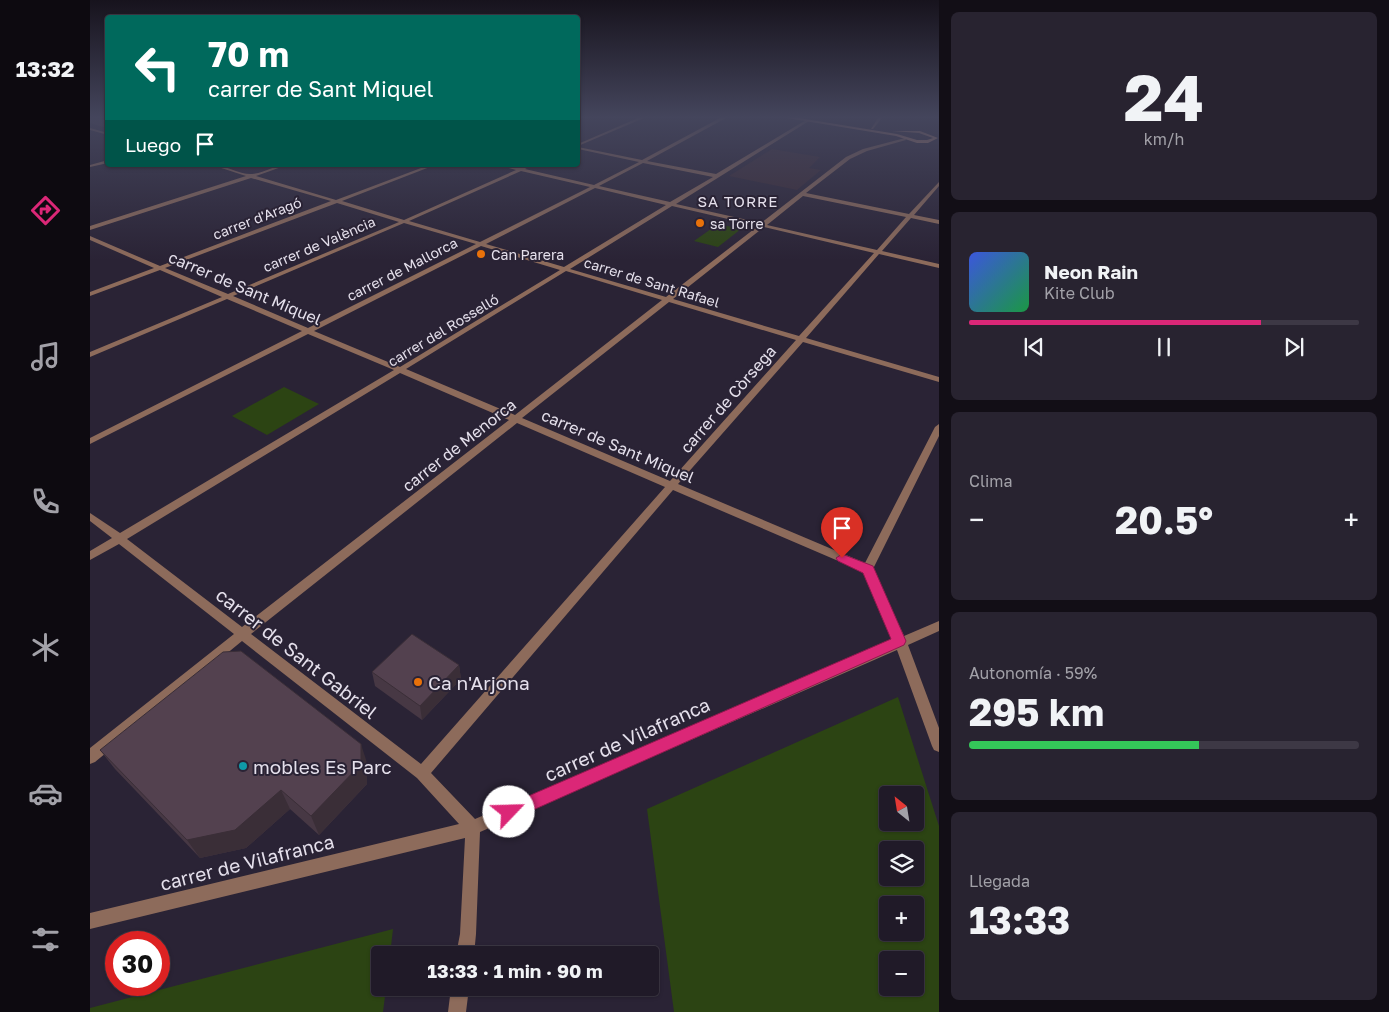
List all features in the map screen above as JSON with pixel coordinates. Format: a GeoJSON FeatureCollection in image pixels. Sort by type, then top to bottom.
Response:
{"type":"FeatureCollection","features":[{"type":"Feature","properties":{"kind":"street","name":"carrer de Mallorca"},"geometry":{"type":"LineString","coordinates":[[90,441],[634,165]]}},
{"type":"Feature","properties":{"kind":"street"},"geometry":{"type":"LineString","coordinates":[[663,165],[717,176]]}},
{"type":"Feature","properties":{"kind":"street","name":"carrer del Rosselló"},"geometry":{"type":"LineString","coordinates":[[90,556],[400,370],[735,165]]}},
{"type":"Feature","properties":{"kind":"street","name":"carrer de Menorca"},"geometry":{"type":"LineString","coordinates":[[90,757],[242,634],[839,165]]}},
{"type":"Feature","properties":{"kind":"street","name":"carrer de Sant Rafael"},"geometry":{"type":"LineString","coordinates":[[221,167],[939,380]]}},
{"type":"Feature","properties":{"kind":"street"},"geometry":{"type":"LineString","coordinates":[[90,228],[279,167]]}},
{"type":"Feature","properties":{"kind":"street","name":"carrer d'Aragó"},"geometry":{"type":"LineString","coordinates":[[90,294],[428,167]]}},
{"type":"Feature","properties":{"kind":"street"},"geometry":{"type":"LineString","coordinates":[[510,167],[939,266]]}},
{"type":"Feature","properties":{"kind":"street","name":"carrer de València"},"geometry":{"type":"LineString","coordinates":[[90,355],[405,221],[525,167]]}},
{"type":"Feature","properties":{"kind":"street","name":"carrer de Còrsega"},"geometry":{"type":"LineString","coordinates":[[422,774],[939,183]]}},
{"type":"Feature","properties":{"kind":"street"},"geometry":{"type":"LineString","coordinates":[[803,194],[939,222]]}},
{"type":"Feature","properties":{"kind":"street","name":"carrer de Sant Miquel"},"geometry":{"type":"LineString","coordinates":[[90,238],[868,570]]}},
{"type":"Feature","properties":{"kind":"street"},"geometry":{"type":"LineString","coordinates":[[939,428],[868,570],[900,641],[939,746]]}},
{"type":"Feature","properties":{"kind":"street","name":"carrer de Sant Gabriel"},"geometry":{"type":"LineString","coordinates":[[90,516],[422,774],[473,828]]}},
{"type":"Feature","properties":{"kind":"street","name":"carrer de Vilafranca"},"geometry":{"type":"LineString","coordinates":[[90,921],[473,828],[900,641],[939,626]]}},
{"type":"Feature","properties":{"kind":"street"},"geometry":{"type":"LineString","coordinates":[[466,946],[473,828]]}},
{"type":"Feature","properties":{"kind":"street"},"geometry":{"type":"LineString","coordinates":[[457,1012],[459,996]]}},
{"type":"Feature","properties":{"kind":"shaded area"},"geometry":{"type":"Polygon","coordinates":[[[746,165],[812,165],[809,168],[821,170],[797,190],[729,176],[746,165]]]}},
{"type":"Feature","properties":{"kind":"green space"},"geometry":{"type":"Polygon","coordinates":[[[718,224],[741,229],[718,247],[694,241],[718,224]]]}},
{"type":"Feature","properties":{"kind":"green space"},"geometry":{"type":"Polygon","coordinates":[[[284,387],[319,404],[267,435],[232,416],[284,387]]]}},
{"type":"Feature","properties":{"kind":"green space"},"geometry":{"type":"Polygon","coordinates":[[[898,697],[939,826],[939,1012],[674,1012],[647,809],[898,697]]]}},
{"type":"Feature","properties":{"kind":"green space"},"geometry":{"type":"Polygon","coordinates":[[[393,929],[391,946],[371,946],[371,996],[385,996],[383,1012],[90,1012],[90,1008],[136,996],[170,996],[170,987],[393,929]]]}},
{"type":"Feature","properties":{"kind":"building","name":"Ca n'Arjona"},"geometry":{"type":"Polygon","coordinates":[[[412,634],[459,665],[420,706],[372,672],[412,634]]]}},
{"type":"Feature","properties":{"kind":"building","name":"mobles Es Parc"},"geometry":{"type":"Polygon","coordinates":[[[241,651],[361,744],[361,764],[311,816],[281,790],[235,830],[187,840],[100,750],[223,652],[241,651]]]}},
{"type":"Feature","properties":{"kind":"place","name":"sa Torre"},"geometry":{"type":"Point","coordinates":[700,223]}},
{"type":"Feature","properties":{"kind":"place","name":"Can Parera"},"geometry":{"type":"Point","coordinates":[481,254]}},
{"type":"Feature","properties":{"kind":"place","name":"Ca n'Arjona"},"geometry":{"type":"Point","coordinates":[418,682]}},
{"type":"Feature","properties":{"kind":"place","name":"mobles Es Parc"},"geometry":{"type":"Point","coordinates":[243,766]}},
{"type":"Feature","properties":{"kind":"district","name":"SA TORRE"},"geometry":{"type":"Point","coordinates":[738,201]}},
{"type":"Feature","properties":{"kind":"route"},"geometry":{"type":"LineString","coordinates":[[509,812],[900,641],[868,570],[842,558]]}}]}
